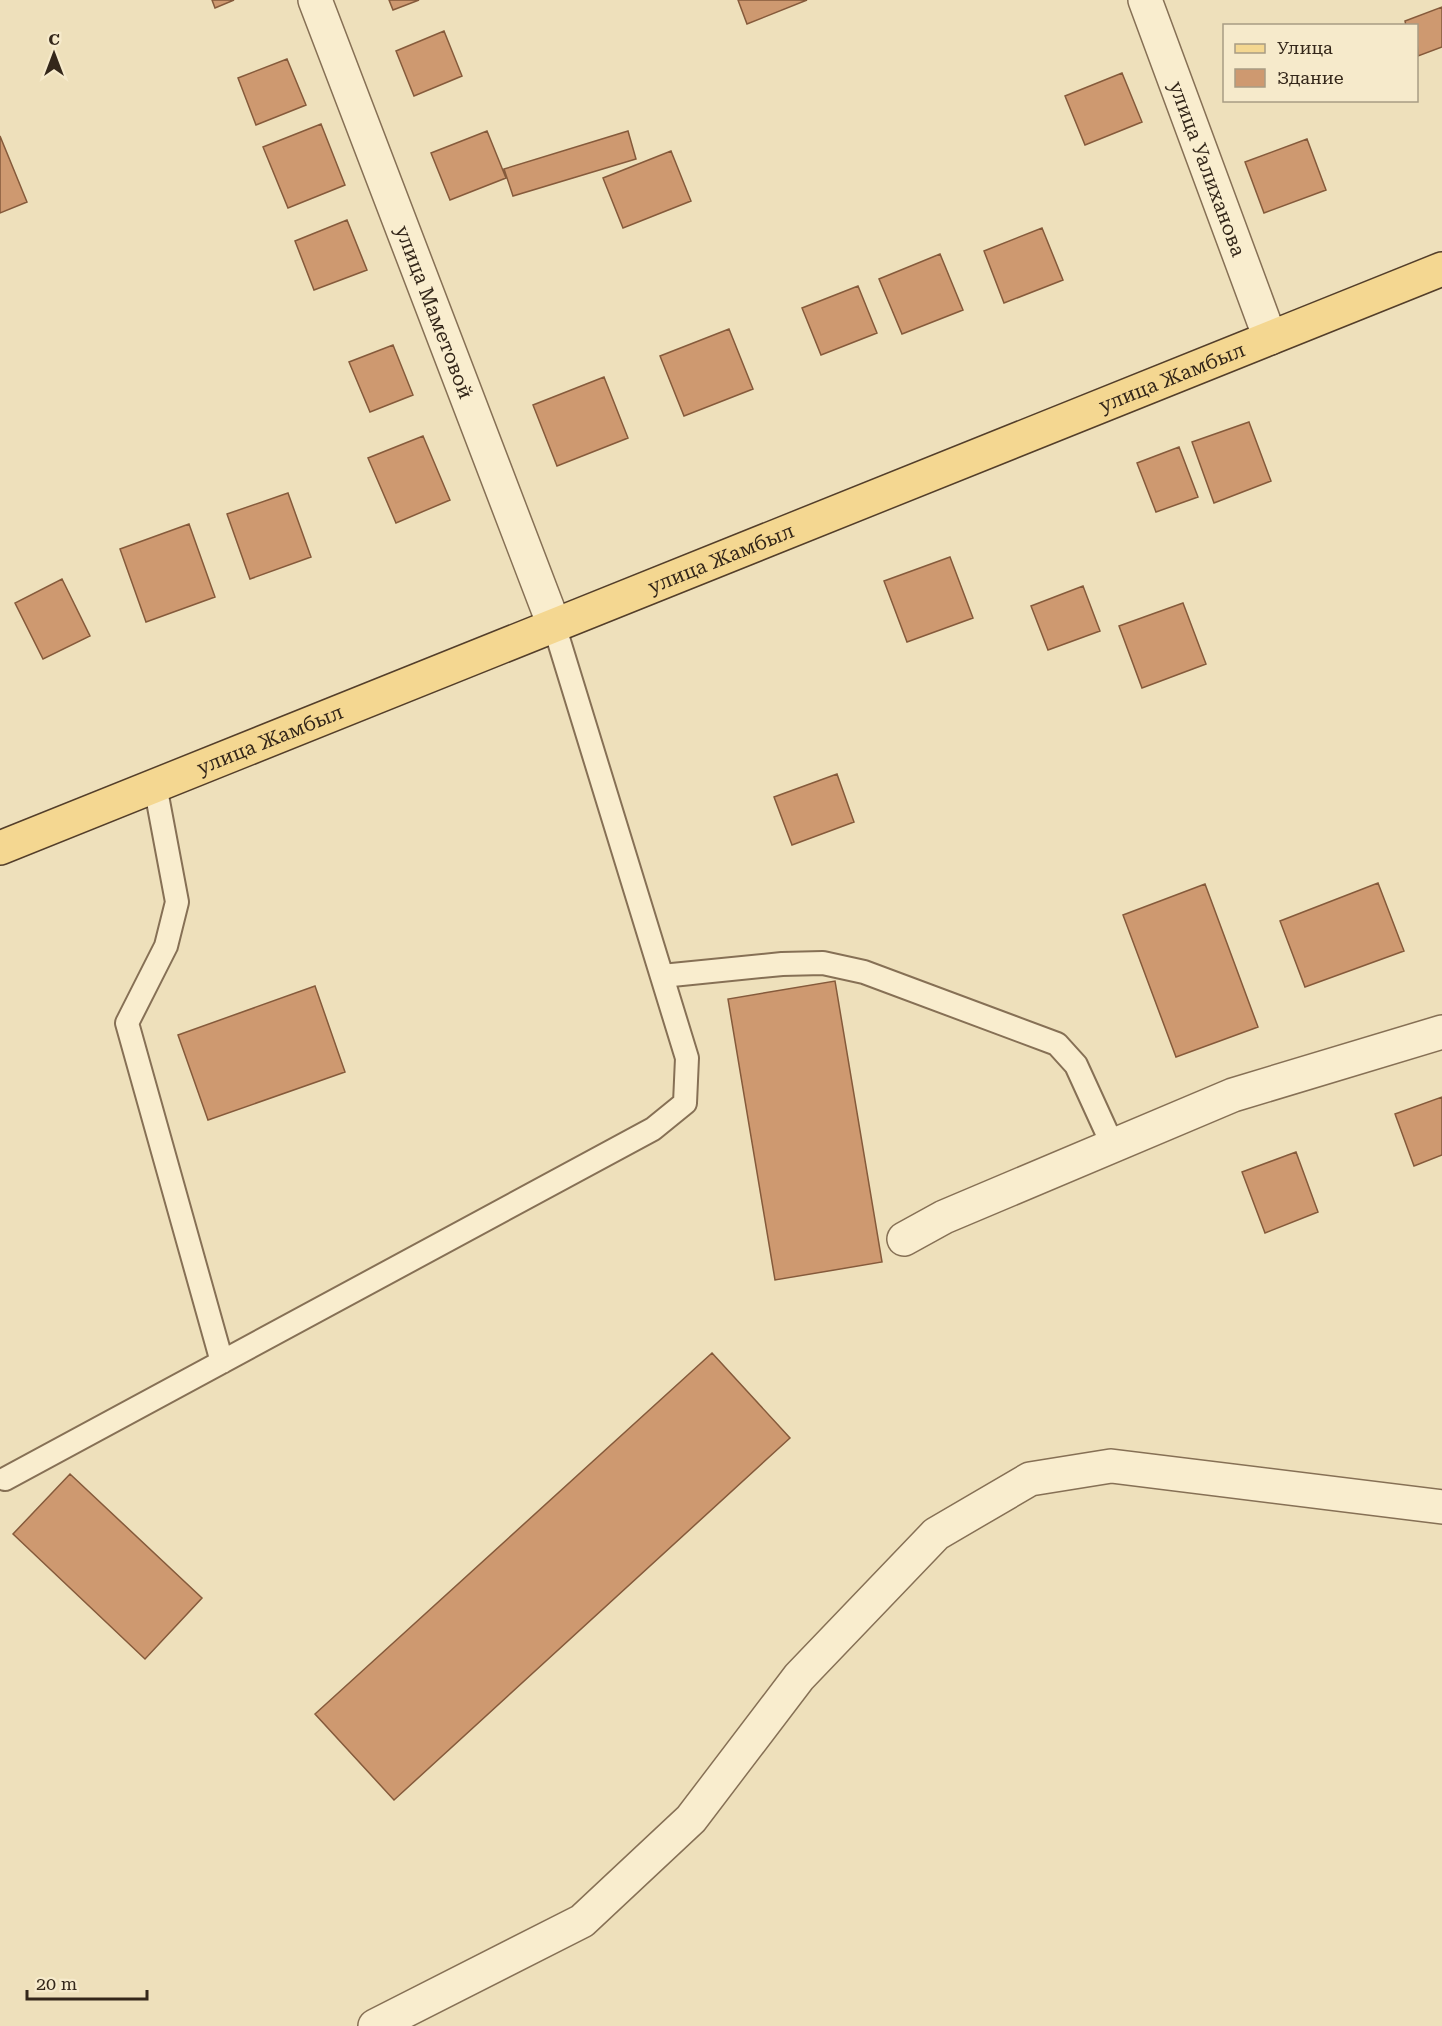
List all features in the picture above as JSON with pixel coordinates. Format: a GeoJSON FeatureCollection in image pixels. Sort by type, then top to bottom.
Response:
{"type":"FeatureCollection","features":[{"type":"Feature","properties":{"kind":"main road","name":"улица Жамбыл"},"geometry":{"type":"LineString","coordinates":[[0,848],[1442,269]]}},
{"type":"Feature","properties":{"kind":"street","name":"улица Маметовой"},"geometry":{"type":"LineString","coordinates":[[315,0],[554,625]]}},
{"type":"Feature","properties":{"kind":"street","name":"улица Уалиханова"},"geometry":{"type":"LineString","coordinates":[[1145,0],[1270,338]]}},
{"type":"Feature","properties":{"kind":"street"},"geometry":{"type":"LineString","coordinates":[[904,1239],[944,1217],[1233,1095],[1442,1032]]}},
{"type":"Feature","properties":{"kind":"street"},"geometry":{"type":"LineString","coordinates":[[375,2026],[582,1921],[691,1819],[800,1677],[936,1534],[1030,1479],[1111,1467],[1442,1508]]}},
{"type":"Feature","properties":{"kind":"lane"},"geometry":{"type":"LineString","coordinates":[[5,1479],[653,1129],[685,1103],[687,1058],[554,625]]}},
{"type":"Feature","properties":{"kind":"lane"},"geometry":{"type":"LineString","coordinates":[[155,785],[177,902],[166,946],[127,1023],[222,1362]]}},
{"type":"Feature","properties":{"kind":"lane"},"geometry":{"type":"LineString","coordinates":[[662,976],[782,964],[823,963],[864,972],[1057,1044],[1076,1065],[1113,1146]]}},
{"type":"Feature","properties":{"kind":"building"},"geometry":{"type":"Polygon","coordinates":[[[212,0],[234,0],[215,8],[212,0]]]}},
{"type":"Feature","properties":{"kind":"building"},"geometry":{"type":"Polygon","coordinates":[[[389,0],[419,0],[393,10],[389,0]]]}},
{"type":"Feature","properties":{"kind":"building"},"geometry":{"type":"Polygon","coordinates":[[[738,0],[807,0],[747,24],[738,0]]]}},
{"type":"Feature","properties":{"kind":"building"},"geometry":{"type":"Polygon","coordinates":[[[1442,7],[1442,47],[1418,56],[1418,24],[1406,24],[1405,21],[1442,7]]]}},
{"type":"Feature","properties":{"kind":"building"},"geometry":{"type":"Polygon","coordinates":[[[444,31],[462,76],[414,96],[396,51],[444,31]]]}},
{"type":"Feature","properties":{"kind":"building"},"geometry":{"type":"Polygon","coordinates":[[[287,59],[306,105],[256,125],[238,78],[287,59]]]}},
{"type":"Feature","properties":{"kind":"building"},"geometry":{"type":"Polygon","coordinates":[[[1122,73],[1142,122],[1085,145],[1065,96],[1122,73]]]}},
{"type":"Feature","properties":{"kind":"building"},"geometry":{"type":"Polygon","coordinates":[[[321,124],[345,185],[288,208],[263,147],[321,124]]]}},
{"type":"Feature","properties":{"kind":"building"},"geometry":{"type":"Polygon","coordinates":[[[487,131],[506,178],[450,200],[431,153],[487,131]]]}},
{"type":"Feature","properties":{"kind":"building"},"geometry":{"type":"Polygon","coordinates":[[[628,131],[636,159],[513,196],[504,169],[628,131]]]}},
{"type":"Feature","properties":{"kind":"building"},"geometry":{"type":"Polygon","coordinates":[[[0,136],[27,202],[0,213],[0,136]]]}},
{"type":"Feature","properties":{"kind":"building"},"geometry":{"type":"Polygon","coordinates":[[[1307,139],[1326,190],[1264,213],[1245,162],[1307,139]]]}},
{"type":"Feature","properties":{"kind":"building"},"geometry":{"type":"Polygon","coordinates":[[[671,151],[691,201],[623,228],[603,178],[671,151]]]}},
{"type":"Feature","properties":{"kind":"building"},"geometry":{"type":"Polygon","coordinates":[[[347,220],[367,270],[314,290],[295,241],[347,220]]]}},
{"type":"Feature","properties":{"kind":"building"},"geometry":{"type":"Polygon","coordinates":[[[1042,228],[1063,280],[1004,303],[984,251],[1042,228]]]}},
{"type":"Feature","properties":{"kind":"building"},"geometry":{"type":"Polygon","coordinates":[[[940,254],[963,310],[902,334],[879,279],[940,254]]]}},
{"type":"Feature","properties":{"kind":"building"},"geometry":{"type":"Polygon","coordinates":[[[858,286],[877,333],[821,355],[802,308],[858,286]]]}},
{"type":"Feature","properties":{"kind":"building"},"geometry":{"type":"Polygon","coordinates":[[[729,329],[753,389],[684,416],[660,356],[729,329]]]}},
{"type":"Feature","properties":{"kind":"building"},"geometry":{"type":"Polygon","coordinates":[[[393,345],[413,395],[370,412],[349,362],[393,345]]]}},
{"type":"Feature","properties":{"kind":"building"},"geometry":{"type":"Polygon","coordinates":[[[604,377],[628,438],[557,466],[533,405],[604,377]]]}},
{"type":"Feature","properties":{"kind":"building"},"geometry":{"type":"Polygon","coordinates":[[[1249,422],[1271,481],[1214,503],[1192,442],[1249,422]]]}},
{"type":"Feature","properties":{"kind":"building"},"geometry":{"type":"Polygon","coordinates":[[[423,436],[450,500],[396,523],[368,458],[423,436]]]}},
{"type":"Feature","properties":{"kind":"building"},"geometry":{"type":"Polygon","coordinates":[[[1179,447],[1198,497],[1156,512],[1137,463],[1179,447]]]}},
{"type":"Feature","properties":{"kind":"building"},"geometry":{"type":"Polygon","coordinates":[[[288,493],[311,557],[250,579],[227,514],[288,493]]]}},
{"type":"Feature","properties":{"kind":"building"},"geometry":{"type":"Polygon","coordinates":[[[189,524],[215,597],[146,622],[120,549],[189,524]]]}},
{"type":"Feature","properties":{"kind":"building"},"geometry":{"type":"Polygon","coordinates":[[[950,557],[973,618],[907,642],[884,581],[950,557]]]}},
{"type":"Feature","properties":{"kind":"building"},"geometry":{"type":"Polygon","coordinates":[[[62,579],[90,636],[43,659],[15,603],[62,579]]]}},
{"type":"Feature","properties":{"kind":"building"},"geometry":{"type":"Polygon","coordinates":[[[1083,586],[1100,631],[1048,650],[1031,606],[1083,586]]]}},
{"type":"Feature","properties":{"kind":"building"},"geometry":{"type":"Polygon","coordinates":[[[1183,603],[1206,664],[1142,688],[1119,626],[1183,603]]]}},
{"type":"Feature","properties":{"kind":"building"},"geometry":{"type":"Polygon","coordinates":[[[837,774],[854,822],[792,845],[774,797],[837,774]]]}},
{"type":"Feature","properties":{"kind":"building"},"geometry":{"type":"Polygon","coordinates":[[[1378,883],[1404,951],[1305,987],[1280,921],[1378,883]]]}},
{"type":"Feature","properties":{"kind":"building"},"geometry":{"type":"Polygon","coordinates":[[[1205,884],[1258,1027],[1176,1057],[1123,915],[1205,884]]]}},
{"type":"Feature","properties":{"kind":"building"},"geometry":{"type":"Polygon","coordinates":[[[835,981],[882,1262],[775,1280],[728,999],[835,981]]]}},
{"type":"Feature","properties":{"kind":"building"},"geometry":{"type":"Polygon","coordinates":[[[315,986],[345,1072],[208,1120],[178,1035],[315,986]]]}},
{"type":"Feature","properties":{"kind":"building"},"geometry":{"type":"Polygon","coordinates":[[[1442,1097],[1442,1155],[1414,1166],[1395,1114],[1442,1097]]]}},
{"type":"Feature","properties":{"kind":"building"},"geometry":{"type":"Polygon","coordinates":[[[1296,1152],[1318,1212],[1265,1233],[1242,1172],[1296,1152]]]}},
{"type":"Feature","properties":{"kind":"building"},"geometry":{"type":"Polygon","coordinates":[[[712,1353],[790,1438],[394,1800],[315,1714],[712,1353]]]}},
{"type":"Feature","properties":{"kind":"building"},"geometry":{"type":"Polygon","coordinates":[[[70,1474],[202,1598],[145,1659],[13,1534],[70,1474]]]}}]}
